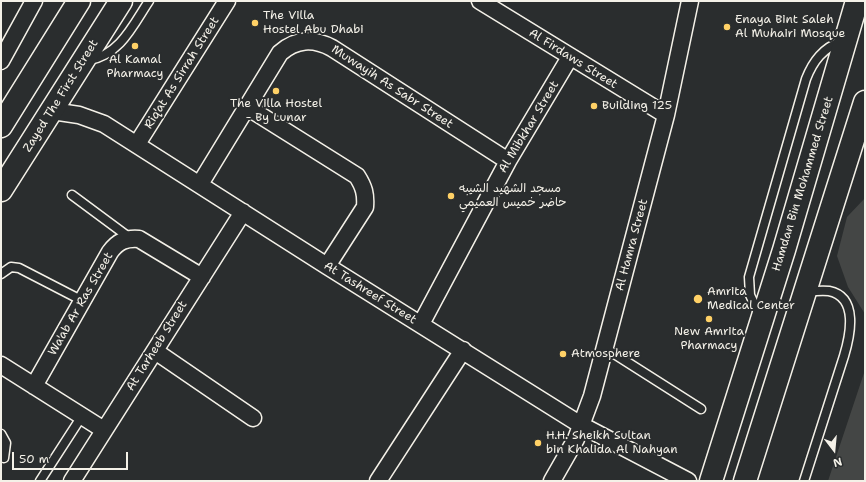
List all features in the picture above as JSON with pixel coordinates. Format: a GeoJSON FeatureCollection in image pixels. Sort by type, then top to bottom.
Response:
{"type":"FeatureCollection","features":[{"type":"Feature","properties":{"kind":"main road"},"geometry":{"type":"LineString","coordinates":[[1,126],[78,1]]}},
{"type":"Feature","properties":{"kind":"main road","name":"Zayed The First Street"},"geometry":{"type":"LineString","coordinates":[[1,190],[121,1]]}},
{"type":"Feature","properties":{"kind":"main road","name":"Hamdan Bin Mohammed Street"},"geometry":{"type":"LineString","coordinates":[[711,481],[762,319],[857,1]]}},
{"type":"Feature","properties":{"kind":"main road"},"geometry":{"type":"LineString","coordinates":[[745,481],[865,102]]}},
{"type":"Feature","properties":{"kind":"street"},"geometry":{"type":"LineString","coordinates":[[1,61],[34,1]]}},
{"type":"Feature","properties":{"kind":"street","name":"Riq'at As Sirrah Street"},"geometry":{"type":"LineString","coordinates":[[137,144],[226,1]]}},
{"type":"Feature","properties":{"kind":"street","name":"Al Firdaws Street"},"geometry":{"type":"LineString","coordinates":[[480,1],[666,115]]}},
{"type":"Feature","properties":{"kind":"street","name":"Al Hamra Street"},"geometry":{"type":"LineString","coordinates":[[552,481],[573,445],[592,396],[666,115],[690,1]]}},
{"type":"Feature","properties":{"kind":"street","name":"Muwayih As Sabr Street"},"geometry":{"type":"LineString","coordinates":[[200,184],[280,53],[288,46],[299,41],[311,40],[332,48],[508,161]]}},
{"type":"Feature","properties":{"kind":"street","name":"Al Mibkhar Street"},"geometry":{"type":"LineString","coordinates":[[421,324],[508,161],[570,57]]}},
{"type":"Feature","properties":{"kind":"street"},"geometry":{"type":"LineString","coordinates":[[248,107],[357,176],[363,185],[366,196],[365,207],[326,266]]}},
{"type":"Feature","properties":{"kind":"street","name":"At Tashreef Street"},"geometry":{"type":"LineString","coordinates":[[52,111],[79,115],[96,120],[137,144],[326,266],[463,350],[581,425],[688,481]]}},
{"type":"Feature","properties":{"kind":"street","name":"At Tarheeb Street"},"geometry":{"type":"LineString","coordinates":[[72,481],[243,212]]}},
{"type":"Feature","properties":{"kind":"street"},"geometry":{"type":"LineString","coordinates":[[130,238],[146,243],[202,277]]}},
{"type":"Feature","properties":{"kind":"street","name":"Wa'ab Ar Ras Street"},"geometry":{"type":"LineString","coordinates":[[34,386],[81,300],[115,245],[130,238]]}},
{"type":"Feature","properties":{"kind":"street"},"geometry":{"type":"LineString","coordinates":[[378,481],[463,350]]}},
{"type":"Feature","properties":{"kind":"street"},"geometry":{"type":"LineString","coordinates":[[155,351],[253,418]]}},
{"type":"Feature","properties":{"kind":"street"},"geometry":{"type":"LineString","coordinates":[[1,364],[104,430]]}},
{"type":"Feature","properties":{"kind":"lane"},"geometry":{"type":"LineString","coordinates":[[82,61],[105,55],[124,40],[149,1]]}},
{"type":"Feature","properties":{"kind":"lane"},"geometry":{"type":"LineString","coordinates":[[72,195],[130,238]]}},
{"type":"Feature","properties":{"kind":"lane"},"geometry":{"type":"LineString","coordinates":[[1,274],[11,267],[19,268],[81,300]]}},
{"type":"Feature","properties":{"kind":"lane"},"geometry":{"type":"LineString","coordinates":[[804,481],[849,341],[851,318],[846,302],[835,293],[822,291],[806,292]]}},
{"type":"Feature","properties":{"kind":"lane"},"geometry":{"type":"LineString","coordinates":[[605,348],[701,409]]}},
{"type":"Feature","properties":{"kind":"lane"},"geometry":{"type":"LineString","coordinates":[[40,481],[82,416]]}},
{"type":"Feature","properties":{"kind":"lane"},"geometry":{"type":"LineString","coordinates":[[1,434],[6,444],[4,458]]}},
{"type":"Feature","properties":{"kind":"shaded area"},"geometry":{"type":"Polygon","coordinates":[[[865,198],[865,314],[848,287],[837,256],[847,217],[865,198]]]}},
{"type":"Feature","properties":{"kind":"shaded area"},"geometry":{"type":"Polygon","coordinates":[[[865,370],[865,481],[828,481],[865,370]]]}},
{"type":"Feature","properties":{"kind":"place","name":"The Villa Hostel Abu Dhabi"},"geometry":{"type":"Point","coordinates":[255,23]}},
{"type":"Feature","properties":{"kind":"place","name":"Enaya Bint Saleh Al Muhairi Mosque"},"geometry":{"type":"Point","coordinates":[727,27]}},
{"type":"Feature","properties":{"kind":"place","name":"Al Kamal Pharmacy"},"geometry":{"type":"Point","coordinates":[135,46]}},
{"type":"Feature","properties":{"kind":"place","name":"The Villa Hostel - By Lunar"},"geometry":{"type":"Point","coordinates":[276,91]}},
{"type":"Feature","properties":{"kind":"place","name":"Building 125"},"geometry":{"type":"Point","coordinates":[594,106]}},
{"type":"Feature","properties":{"kind":"place","name":"مسجد الشهيد الشيبه حاضر خميس العميمي"},"geometry":{"type":"Point","coordinates":[451,196]}},
{"type":"Feature","properties":{"kind":"place","name":"Amrita Medical Center"},"geometry":{"type":"Point","coordinates":[698,299]}},
{"type":"Feature","properties":{"kind":"place","name":"New Amrita Pharmacy"},"geometry":{"type":"Point","coordinates":[709,319]}},
{"type":"Feature","properties":{"kind":"place","name":"Atmosphere"},"geometry":{"type":"Point","coordinates":[563,354]}},
{"type":"Feature","properties":{"kind":"place","name":"H.H. Sheikh Sultan bin Khalida Al Nahyan"},"geometry":{"type":"Point","coordinates":[538,443]}}]}
